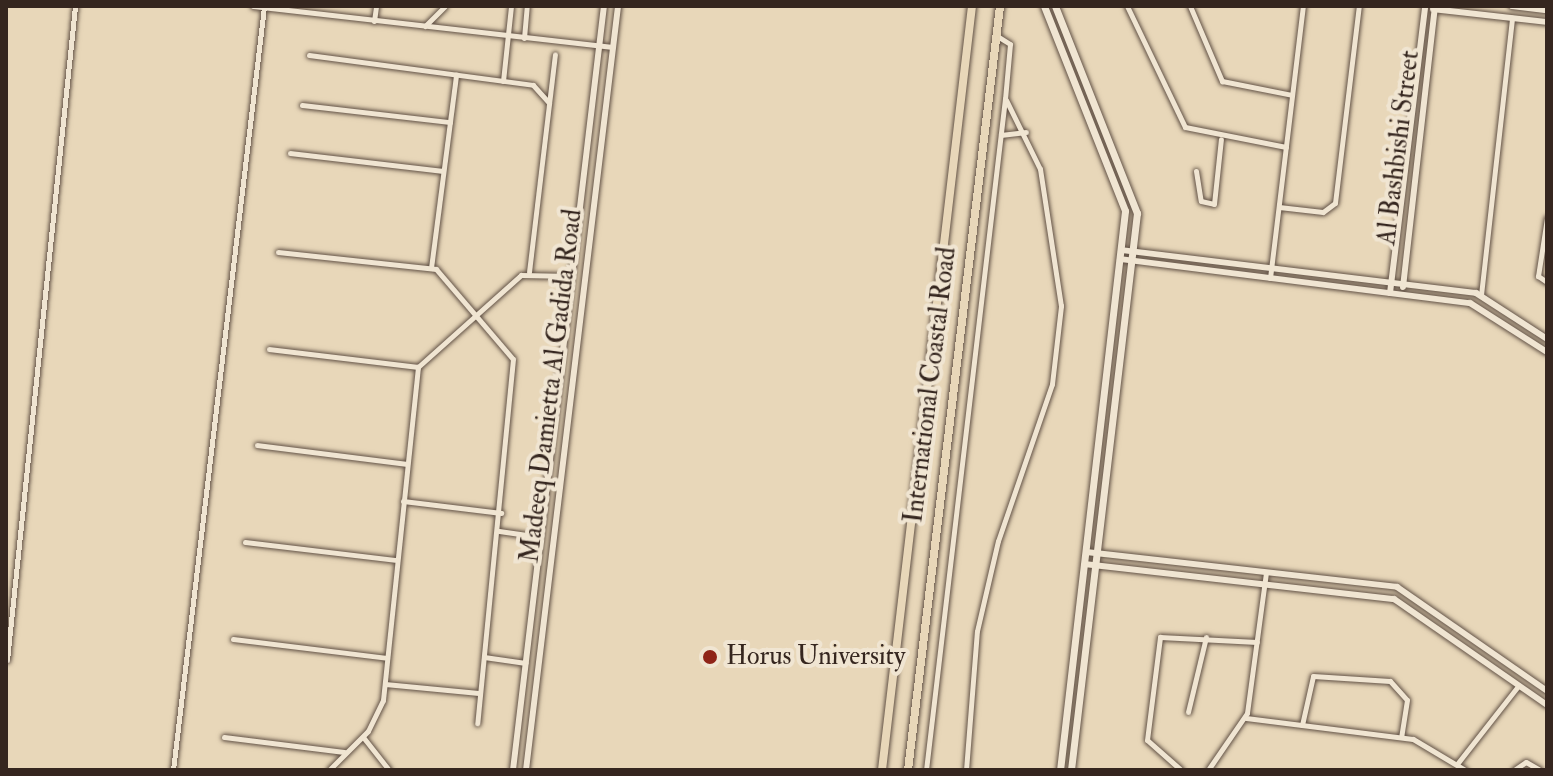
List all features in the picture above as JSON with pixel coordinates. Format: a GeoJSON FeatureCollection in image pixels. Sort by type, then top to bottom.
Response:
{"type":"FeatureCollection","features":[{"type":"Feature","properties":{"kind":"highway","name":"International Coastal Road"},"geometry":{"type":"LineString","coordinates":[[882,770],[972,6]]}},
{"type":"Feature","properties":{"kind":"highway","name":"International Coastal Road"},"geometry":{"type":"LineString","coordinates":[[908,770],[1000,6]]}},
{"type":"Feature","properties":{"kind":"main road"},"geometry":{"type":"LineString","coordinates":[[1044,6],[1123,199],[1121,250],[1060,770]]}},
{"type":"Feature","properties":{"kind":"main road"},"geometry":{"type":"LineString","coordinates":[[1055,6],[1134,195],[1132,261],[1071,770]]}},
{"type":"Feature","properties":{"kind":"street"},"geometry":{"type":"LineString","coordinates":[[7,660],[75,6]]}},
{"type":"Feature","properties":{"kind":"street"},"geometry":{"type":"LineString","coordinates":[[253,6],[296,8],[374,21],[613,47]]}},
{"type":"Feature","properties":{"kind":"street"},"geometry":{"type":"LineString","coordinates":[[374,21],[376,6]]}},
{"type":"Feature","properties":{"kind":"street"},"geometry":{"type":"LineString","coordinates":[[425,26],[445,6]]}},
{"type":"Feature","properties":{"kind":"street"},"geometry":{"type":"LineString","coordinates":[[503,81],[511,6]]}},
{"type":"Feature","properties":{"kind":"street"},"geometry":{"type":"LineString","coordinates":[[524,38],[527,6]]}},
{"type":"Feature","properties":{"kind":"street","name":"Madeeq Damietta Al Gadida Road"},"geometry":{"type":"LineString","coordinates":[[513,770],[604,6]]}},
{"type":"Feature","properties":{"kind":"street","name":"Madeeq Damietta Al Gadida Road"},"geometry":{"type":"LineString","coordinates":[[526,770],[618,6]]}},
{"type":"Feature","properties":{"kind":"street"},"geometry":{"type":"LineString","coordinates":[[1127,6],[1182,124],[1221,139],[1286,147]]}},
{"type":"Feature","properties":{"kind":"street"},"geometry":{"type":"LineString","coordinates":[[1190,6],[1222,81],[1292,95]]}},
{"type":"Feature","properties":{"kind":"street"},"geometry":{"type":"LineString","coordinates":[[1270,278],[1303,6]]}},
{"type":"Feature","properties":{"kind":"street"},"geometry":{"type":"LineString","coordinates":[[1279,207],[1323,212],[1335,203],[1359,6]]}},
{"type":"Feature","properties":{"kind":"street"},"geometry":{"type":"LineString","coordinates":[[1512,6],[1547,10]]}},
{"type":"Feature","properties":{"kind":"street"},"geometry":{"type":"LineString","coordinates":[[173,770],[264,7]]}},
{"type":"Feature","properties":{"kind":"street"},"geometry":{"type":"LineString","coordinates":[[1425,7],[1547,22]]}},
{"type":"Feature","properties":{"kind":"street","name":"Al Bashbishi Street"},"geometry":{"type":"LineString","coordinates":[[1390,293],[1425,7]]}},
{"type":"Feature","properties":{"kind":"street","name":"Al Bashbishi Street"},"geometry":{"type":"LineString","coordinates":[[1402,295],[1435,8]]}},
{"type":"Feature","properties":{"kind":"street"},"geometry":{"type":"LineString","coordinates":[[1481,295],[1512,18]]}},
{"type":"Feature","properties":{"kind":"street"},"geometry":{"type":"LineString","coordinates":[[926,770],[1005,99],[1010,44],[996,36]]}},
{"type":"Feature","properties":{"kind":"street"},"geometry":{"type":"LineString","coordinates":[[309,55],[536,87],[549,103]]}},
{"type":"Feature","properties":{"kind":"street"},"geometry":{"type":"LineString","coordinates":[[529,272],[555,55]]}},
{"type":"Feature","properties":{"kind":"street"},"geometry":{"type":"LineString","coordinates":[[431,268],[456,75]]}},
{"type":"Feature","properties":{"kind":"street"},"geometry":{"type":"LineString","coordinates":[[966,770],[977,631],[998,541],[1052,384],[1061,306],[1054,229],[1026,132],[1005,99]]}},
{"type":"Feature","properties":{"kind":"street"},"geometry":{"type":"LineString","coordinates":[[302,105],[450,122]]}},
{"type":"Feature","properties":{"kind":"street"},"geometry":{"type":"LineString","coordinates":[[1001,135],[1026,132]]}},
{"type":"Feature","properties":{"kind":"street"},"geometry":{"type":"LineString","coordinates":[[1196,171],[1201,201],[1214,204],[1221,139]]}},
{"type":"Feature","properties":{"kind":"street"},"geometry":{"type":"LineString","coordinates":[[290,153],[443,171]]}},
{"type":"Feature","properties":{"kind":"street"},"geometry":{"type":"LineString","coordinates":[[1547,218],[1538,276],[1547,282]]}},
{"type":"Feature","properties":{"kind":"street"},"geometry":{"type":"LineString","coordinates":[[1399,219],[1410,221]]}},
{"type":"Feature","properties":{"kind":"street"},"geometry":{"type":"LineString","coordinates":[[1121,250],[1481,295],[1547,339]]}},
{"type":"Feature","properties":{"kind":"street"},"geometry":{"type":"LineString","coordinates":[[278,252],[431,268],[450,278],[477,311],[516,370],[477,723]]}},
{"type":"Feature","properties":{"kind":"street"},"geometry":{"type":"LineString","coordinates":[[1120,259],[1481,306],[1547,352]]}},
{"type":"Feature","properties":{"kind":"street"},"geometry":{"type":"LineString","coordinates":[[329,770],[363,737],[384,684],[418,367],[477,311],[529,272],[572,276]]}},
{"type":"Feature","properties":{"kind":"street"},"geometry":{"type":"LineString","coordinates":[[565,333],[578,333]]}},
{"type":"Feature","properties":{"kind":"street"},"geometry":{"type":"LineString","coordinates":[[269,349],[418,367]]}},
{"type":"Feature","properties":{"kind":"street"},"geometry":{"type":"LineString","coordinates":[[257,445],[407,464]]}},
{"type":"Feature","properties":{"kind":"street"},"geometry":{"type":"LineString","coordinates":[[403,501],[501,513]]}},
{"type":"Feature","properties":{"kind":"street"},"geometry":{"type":"LineString","coordinates":[[499,531],[541,537]]}},
{"type":"Feature","properties":{"kind":"street"},"geometry":{"type":"LineString","coordinates":[[245,542],[397,560]]}},
{"type":"Feature","properties":{"kind":"street"},"geometry":{"type":"LineString","coordinates":[[1087,552],[1397,587],[1459,626],[1547,691]]}},
{"type":"Feature","properties":{"kind":"street"},"geometry":{"type":"LineString","coordinates":[[1085,564],[1394,599],[1452,636],[1547,705]]}},
{"type":"Feature","properties":{"kind":"street"},"geometry":{"type":"LineString","coordinates":[[1208,770],[1246,718],[1266,572]]}},
{"type":"Feature","properties":{"kind":"street"},"geometry":{"type":"LineString","coordinates":[[1452,636],[1459,626]]}},
{"type":"Feature","properties":{"kind":"street"},"geometry":{"type":"LineString","coordinates":[[1181,770],[1147,740],[1159,639],[1206,637],[1257,642]]}},
{"type":"Feature","properties":{"kind":"street"},"geometry":{"type":"LineString","coordinates":[[1188,712],[1206,637]]}},
{"type":"Feature","properties":{"kind":"street"},"geometry":{"type":"LineString","coordinates":[[233,639],[387,658]]}},
{"type":"Feature","properties":{"kind":"street"},"geometry":{"type":"LineString","coordinates":[[484,657],[526,663]]}},
{"type":"Feature","properties":{"kind":"street"},"geometry":{"type":"LineString","coordinates":[[1302,725],[1313,676],[1390,681],[1407,700],[1401,737]]}},
{"type":"Feature","properties":{"kind":"street"},"geometry":{"type":"LineString","coordinates":[[384,684],[479,693]]}},
{"type":"Feature","properties":{"kind":"street"},"geometry":{"type":"LineString","coordinates":[[1457,764],[1519,685]]}},
{"type":"Feature","properties":{"kind":"street"},"geometry":{"type":"LineString","coordinates":[[1246,718],[1401,737],[1465,770]]}},
{"type":"Feature","properties":{"kind":"street"},"geometry":{"type":"LineString","coordinates":[[224,737],[345,752]]}},
{"type":"Feature","properties":{"kind":"street"},"geometry":{"type":"LineString","coordinates":[[363,737],[389,770]]}},
{"type":"Feature","properties":{"kind":"street"},"geometry":{"type":"LineString","coordinates":[[1514,770],[1526,762],[1540,770]]}},
{"type":"Feature","properties":{"kind":"place","name":"Horus University"},"geometry":{"type":"Point","coordinates":[710,657]}}]}
